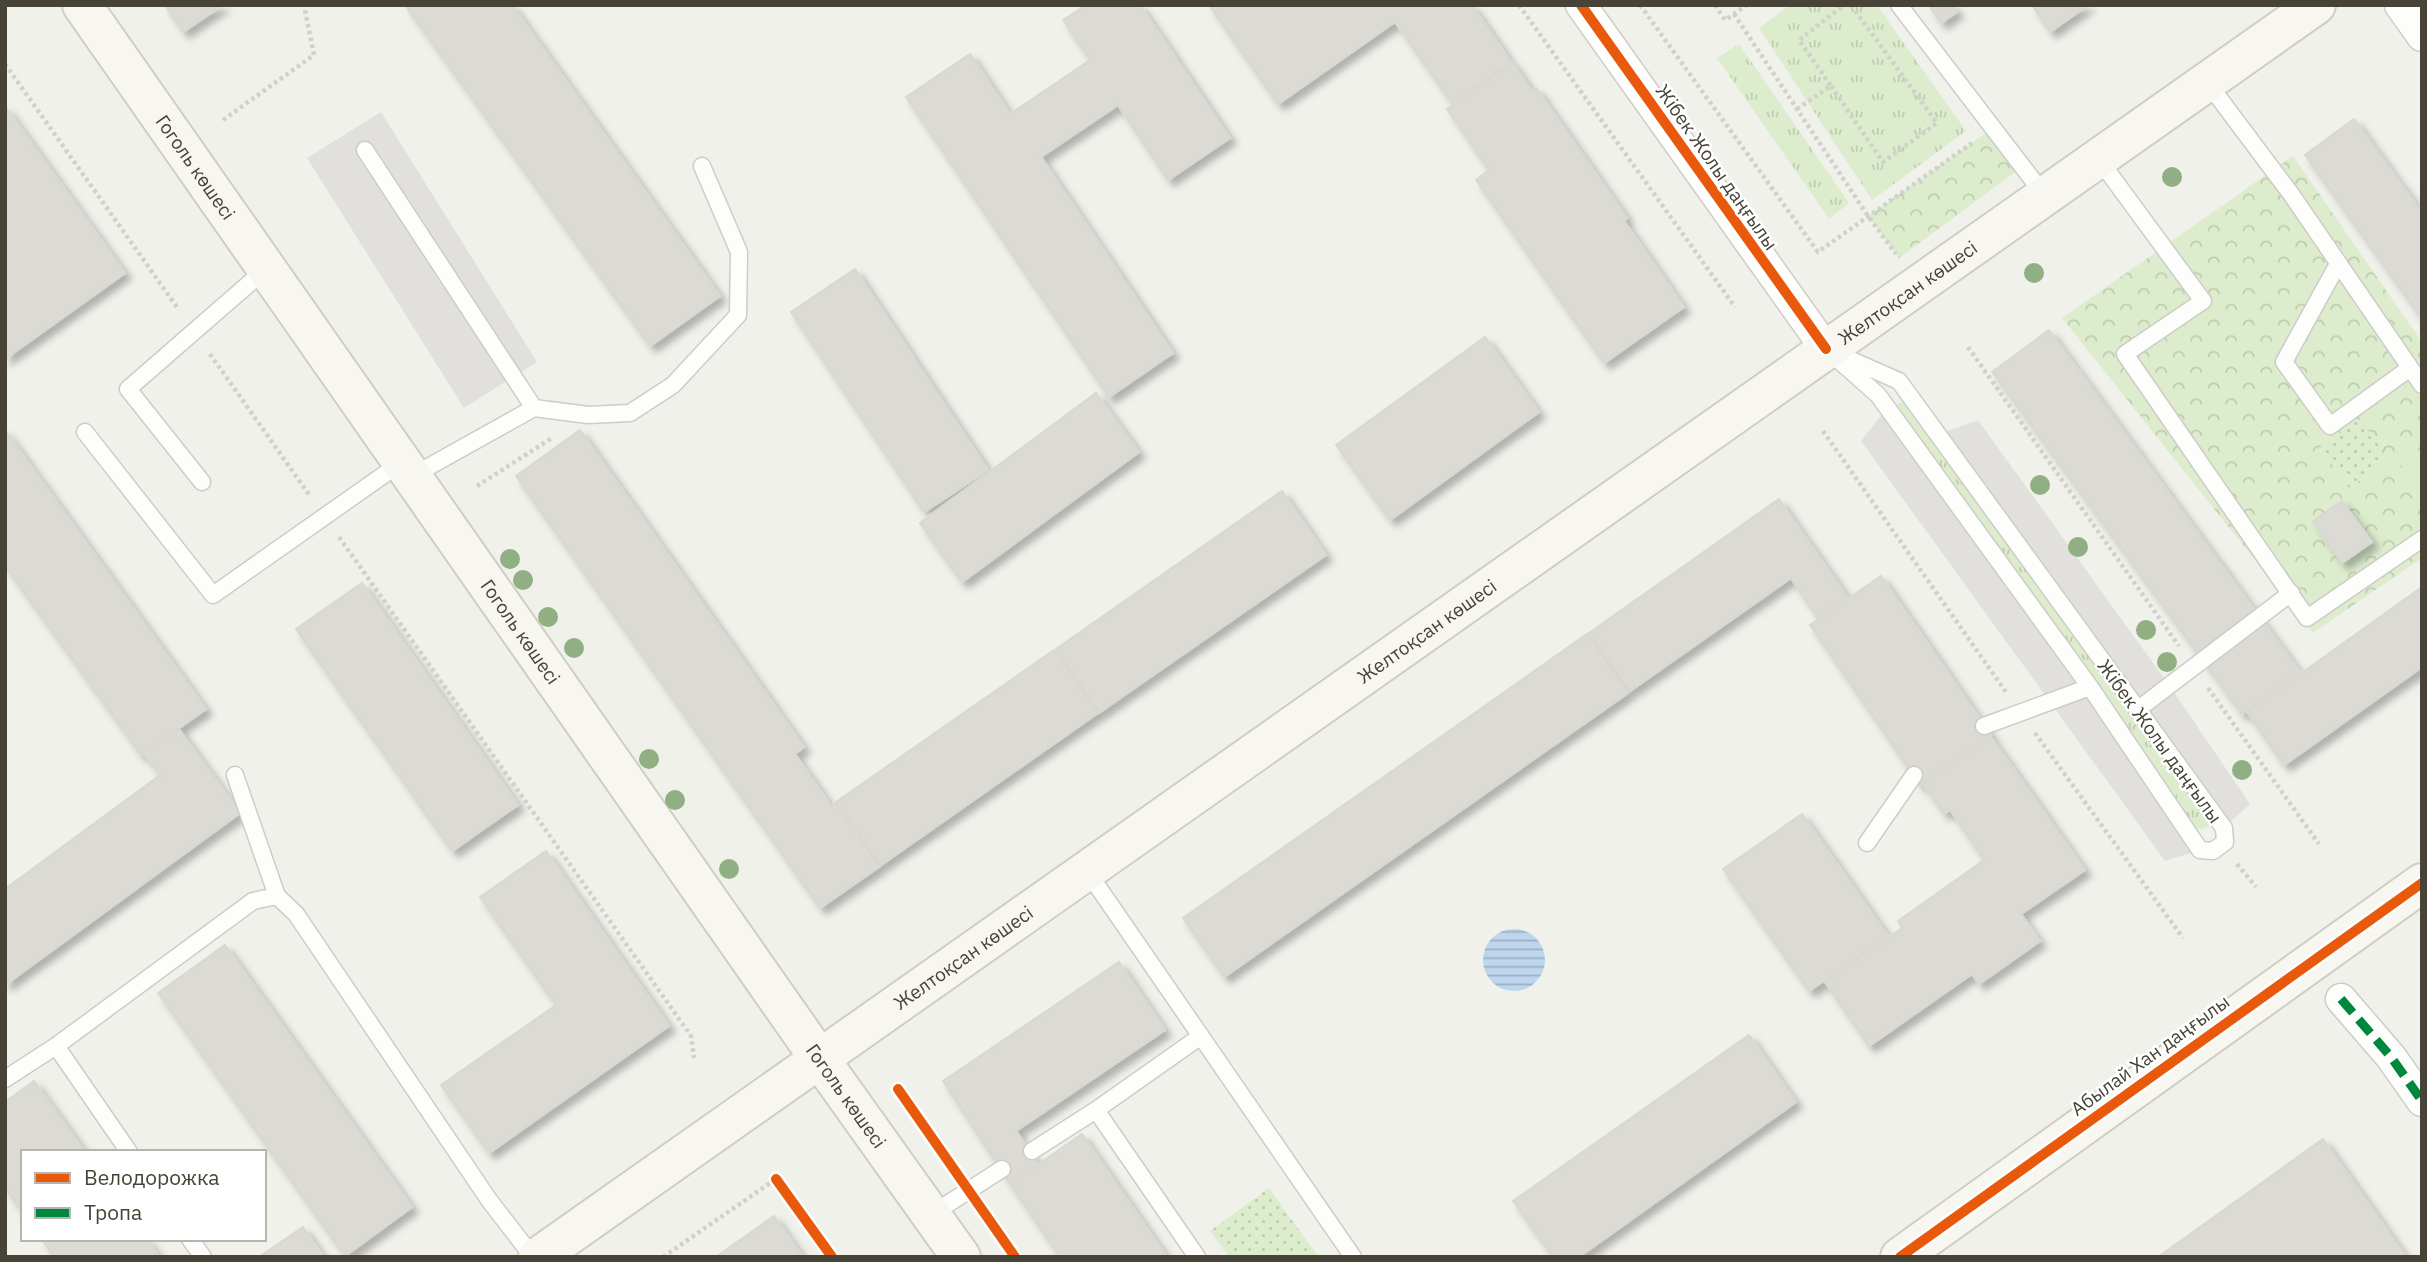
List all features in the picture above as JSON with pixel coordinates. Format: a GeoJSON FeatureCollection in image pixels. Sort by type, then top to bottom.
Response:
{"type":"FeatureCollection","features":[{"type":"Feature","properties":{"kind":"main road","name":"Гоголь көшесі"},"geometry":{"type":"LineString","coordinates":[[82,5],[961,1257]]}},
{"type":"Feature","properties":{"kind":"main road","name":"Желтоқсан көшесі"},"geometry":{"type":"LineString","coordinates":[[538,1257],[2316,5]]}},
{"type":"Feature","properties":{"kind":"main road","name":"Абылай Хан даңғылы"},"geometry":{"type":"LineString","coordinates":[[1900,1257],[2422,883]]}},
{"type":"Feature","properties":{"kind":"street","name":"Жібек Жолы даңғылы"},"geometry":{"type":"LineString","coordinates":[[1581,5],[1826,349]]}},
{"type":"Feature","properties":{"kind":"street"},"geometry":{"type":"LineString","coordinates":[[2400,5],[2422,36]]}},
{"type":"Feature","properties":{"kind":"street"},"geometry":{"type":"LineString","coordinates":[[2342,999],[2391,1057],[2422,1101]]}},
{"type":"Feature","properties":{"kind":"lane"},"geometry":{"type":"LineString","coordinates":[[1899,5],[2045,196]]}},
{"type":"Feature","properties":{"kind":"lane"},"geometry":{"type":"LineString","coordinates":[[2207,82],[2291,194],[2422,385]]}},
{"type":"Feature","properties":{"kind":"lane"},"geometry":{"type":"LineString","coordinates":[[365,150],[534,408]]}},
{"type":"Feature","properties":{"kind":"lane"},"geometry":{"type":"LineString","coordinates":[[2098,158],[2203,301],[2125,354],[2307,618],[2422,539]]}},
{"type":"Feature","properties":{"kind":"lane"},"geometry":{"type":"LineString","coordinates":[[85,432],[213,595],[324,517],[407,469],[534,408],[588,415],[630,413],[673,385],[738,315],[739,252],[702,166]]}},
{"type":"Feature","properties":{"kind":"lane"},"geometry":{"type":"LineString","coordinates":[[2338,264],[2284,362],[2330,426],[2410,368]]}},
{"type":"Feature","properties":{"kind":"lane"},"geometry":{"type":"LineString","coordinates":[[202,482],[128,389],[267,269]]}},
{"type":"Feature","properties":{"kind":"lane","name":"Жібек Жолы даңғылы"},"geometry":{"type":"LineString","coordinates":[[1826,349],[1899,381],[2224,828],[2225,842],[2213,851],[2200,850],[2090,687],[1878,395],[1826,349]]}},
{"type":"Feature","properties":{"kind":"lane"},"geometry":{"type":"LineString","coordinates":[[2137,710],[2291,593]]}},
{"type":"Feature","properties":{"kind":"lane"},"geometry":{"type":"LineString","coordinates":[[1984,726],[2090,687]]}},
{"type":"Feature","properties":{"kind":"lane"},"geometry":{"type":"LineString","coordinates":[[235,775],[277,896],[296,914],[489,1200],[533,1257]]}},
{"type":"Feature","properties":{"kind":"lane"},"geometry":{"type":"LineString","coordinates":[[1867,843],[1914,775]]}},
{"type":"Feature","properties":{"kind":"lane"},"geometry":{"type":"LineString","coordinates":[[1087,871],[1353,1257]]}},
{"type":"Feature","properties":{"kind":"lane"},"geometry":{"type":"LineString","coordinates":[[5,1079],[55,1046],[254,901],[277,896]]}},
{"type":"Feature","properties":{"kind":"lane"},"geometry":{"type":"LineString","coordinates":[[1032,1151],[1096,1110],[1201,1036]]}},
{"type":"Feature","properties":{"kind":"lane"},"geometry":{"type":"LineString","coordinates":[[55,1046],[128,1150]]}},
{"type":"Feature","properties":{"kind":"lane"},"geometry":{"type":"LineString","coordinates":[[1096,1110],[1197,1257]]}},
{"type":"Feature","properties":{"kind":"lane"},"geometry":{"type":"LineString","coordinates":[[932,1214],[1002,1169]]}},
{"type":"Feature","properties":{"kind":"lane"},"geometry":{"type":"LineString","coordinates":[[191,1241],[203,1257]]}},
{"type":"Feature","properties":{"kind":"path"},"geometry":{"type":"LineString","coordinates":[[223,120],[314,55],[304,5]]}},
{"type":"Feature","properties":{"kind":"path"},"geometry":{"type":"LineString","coordinates":[[1519,5],[1735,307]]}},
{"type":"Feature","properties":{"kind":"path"},"geometry":{"type":"LineString","coordinates":[[1640,5],[1818,251],[1965,149]]}},
{"type":"Feature","properties":{"kind":"path"},"geometry":{"type":"LineString","coordinates":[[1715,5],[1725,20],[1747,5]]}},
{"type":"Feature","properties":{"kind":"path"},"geometry":{"type":"LineString","coordinates":[[1844,5],[1798,40],[1883,162],[1937,123],[1851,5]]}},
{"type":"Feature","properties":{"kind":"path"},"geometry":{"type":"LineString","coordinates":[[1734,14],[1868,216],[1899,258]]}},
{"type":"Feature","properties":{"kind":"path"},"geometry":{"type":"LineString","coordinates":[[5,64],[691,1036],[694,1058]]}},
{"type":"Feature","properties":{"kind":"path"},"geometry":{"type":"LineString","coordinates":[[1797,109],[1832,86]]}},
{"type":"Feature","properties":{"kind":"path"},"geometry":{"type":"LineString","coordinates":[[1968,347],[2319,844]]}},
{"type":"Feature","properties":{"kind":"path"},"geometry":{"type":"LineString","coordinates":[[477,486],[588,415]]}},
{"type":"Feature","properties":{"kind":"path"},"geometry":{"type":"LineString","coordinates":[[1824,431],[2108,838],[2183,938]]}},
{"type":"Feature","properties":{"kind":"path"},"geometry":{"type":"LineString","coordinates":[[663,1257],[776,1179],[784,1190]]}},
{"type":"Feature","properties":{"kind":"green space"},"geometry":{"type":"Polygon","coordinates":[[[1790,5],[1877,5],[1966,131],[1872,200],[1759,28],[1790,5]]]}},
{"type":"Feature","properties":{"kind":"green space"},"geometry":{"type":"Polygon","coordinates":[[[1739,44],[1849,203],[1829,219],[1717,58],[1739,44]]]}},
{"type":"Feature","properties":{"kind":"green space"},"geometry":{"type":"Polygon","coordinates":[[[1993,128],[2022,167],[1899,258],[1868,216],[1993,128]]]}},
{"type":"Feature","properties":{"kind":"green space"},"geometry":{"type":"Polygon","coordinates":[[[2293,156],[2422,342],[2422,558],[2313,633],[2062,318],[2293,156]]]}},
{"type":"Feature","properties":{"kind":"green space"},"geometry":{"type":"Polygon","coordinates":[[[1904,400],[2208,819],[2209,826],[2201,830],[2192,825],[1895,406],[1904,400]]]}},
{"type":"Feature","properties":{"kind":"green space"},"geometry":{"type":"Polygon","coordinates":[[[2360,419],[2389,459],[2349,488],[2320,447],[2360,419]]]}},
{"type":"Feature","properties":{"kind":"green space"},"geometry":{"type":"Polygon","coordinates":[[[2422,448],[2422,496],[2400,464],[2422,448]]]}},
{"type":"Feature","properties":{"kind":"green space"},"geometry":{"type":"Polygon","coordinates":[[[1269,1188],[1317,1255],[1229,1257],[1210,1231],[1269,1188]]]}},
{"type":"Feature","properties":{"kind":"shaded area"},"geometry":{"type":"Polygon","coordinates":[[[381,112],[537,362],[464,408],[307,158],[381,112]]]}},
{"type":"Feature","properties":{"kind":"shaded area"},"geometry":{"type":"Polygon","coordinates":[[[1887,408],[2200,850],[2165,861],[1861,441],[1887,408]]]}},
{"type":"Feature","properties":{"kind":"shaded area"},"geometry":{"type":"Polygon","coordinates":[[[1978,420],[2169,685],[2250,804],[2224,828],[1938,435],[1978,420]]]}},
{"type":"Feature","properties":{"kind":"water"},"geometry":{"type":"Polygon","coordinates":[[[1514,929],[1536,938],[1545,960],[1536,982],[1514,991],[1492,982],[1483,960],[1492,938],[1514,929]]]}},
{"type":"Feature","properties":{"kind":"building"},"geometry":{"type":"Polygon","coordinates":[[[165,5],[223,5],[183,32],[165,5]]]}},
{"type":"Feature","properties":{"kind":"building"},"geometry":{"type":"Polygon","coordinates":[[[405,5],[512,5],[720,296],[650,346],[405,5]]]}},
{"type":"Feature","properties":{"kind":"building"},"geometry":{"type":"Polygon","coordinates":[[[1086,5],[1140,5],[1230,138],[1168,180],[1118,105],[1041,157],[1173,353],[1109,397],[906,97],[970,54],[1010,114],[1090,60],[1063,20],[1086,5]]]}},
{"type":"Feature","properties":{"kind":"building"},"geometry":{"type":"Polygon","coordinates":[[[1209,5],[1472,5],[1511,62],[1452,103],[1395,22],[1278,104],[1209,5]]]}},
{"type":"Feature","properties":{"kind":"building"},"geometry":{"type":"Polygon","coordinates":[[[1929,5],[1953,5],[1957,12],[1941,23],[1929,5]]]}},
{"type":"Feature","properties":{"kind":"building"},"geometry":{"type":"Polygon","coordinates":[[[2032,5],[2088,5],[2050,32],[2032,5]]]}},
{"type":"Feature","properties":{"kind":"building"},"geometry":{"type":"Polygon","coordinates":[[[1513,63],[1532,91],[1536,88],[1627,218],[1624,221],[1684,307],[1604,363],[1476,180],[1489,170],[1447,109],[1513,63]]]}},
{"type":"Feature","properties":{"kind":"building"},"geometry":{"type":"Polygon","coordinates":[[[5,106],[125,273],[5,359],[5,106]]]}},
{"type":"Feature","properties":{"kind":"building"},"geometry":{"type":"Polygon","coordinates":[[[2354,119],[2422,213],[2422,319],[2305,155],[2354,119]]]}},
{"type":"Feature","properties":{"kind":"building"},"geometry":{"type":"Polygon","coordinates":[[[855,269],[988,470],[924,512],[791,312],[855,269]]]}},
{"type":"Feature","properties":{"kind":"building"},"geometry":{"type":"Polygon","coordinates":[[[2049,330],[2300,672],[2242,714],[1992,372],[2049,330]]]}},
{"type":"Feature","properties":{"kind":"building"},"geometry":{"type":"Polygon","coordinates":[[[2049,330],[2300,672],[2242,714],[1992,372],[2049,330]]]}},
{"type":"Feature","properties":{"kind":"building"},"geometry":{"type":"Polygon","coordinates":[[[1485,337],[1539,412],[1390,520],[1336,445],[1485,337]]]}},
{"type":"Feature","properties":{"kind":"building"},"geometry":{"type":"Polygon","coordinates":[[[1096,393],[1139,452],[962,582],[920,523],[1096,393]]]}},
{"type":"Feature","properties":{"kind":"building"},"geometry":{"type":"Polygon","coordinates":[[[5,430],[206,709],[141,755],[5,566],[5,430]]]}},
{"type":"Feature","properties":{"kind":"building"},"geometry":{"type":"Polygon","coordinates":[[[580,430],[804,747],[795,754],[831,806],[835,803],[879,867],[820,908],[516,476],[580,430]]]}},
{"type":"Feature","properties":{"kind":"building"},"geometry":{"type":"Polygon","coordinates":[[[1282,491],[1326,555],[1100,712],[1056,649],[1282,491]]]}},
{"type":"Feature","properties":{"kind":"building"},"geometry":{"type":"Polygon","coordinates":[[[1779,499],[1847,597],[1818,618],[1791,578],[1630,691],[1589,633],[1779,499]]]}},
{"type":"Feature","properties":{"kind":"building"},"geometry":{"type":"Polygon","coordinates":[[[2342,501],[2372,542],[2342,563],[2313,521],[2342,501]]]}},
{"type":"Feature","properties":{"kind":"building"},"geometry":{"type":"Polygon","coordinates":[[[1881,576],[1991,735],[1920,785],[1810,625],[1881,576]]]}},
{"type":"Feature","properties":{"kind":"building"},"geometry":{"type":"Polygon","coordinates":[[[362,583],[518,805],[452,851],[296,629],[362,583]]]}},
{"type":"Feature","properties":{"kind":"building"},"geometry":{"type":"Polygon","coordinates":[[[2422,587],[2422,667],[2284,765],[2247,712],[2422,587]]]}},
{"type":"Feature","properties":{"kind":"building"},"geometry":{"type":"Polygon","coordinates":[[[1587,634],[1628,693],[1224,977],[1183,918],[1587,634]]]}},
{"type":"Feature","properties":{"kind":"building"},"geometry":{"type":"Polygon","coordinates":[[[1054,650],[1098,713],[881,865],[836,802],[1054,650]]]}},
{"type":"Feature","properties":{"kind":"building"},"geometry":{"type":"Polygon","coordinates":[[[179,729],[240,813],[5,985],[5,889],[160,775],[144,754],[179,729]]]}},
{"type":"Feature","properties":{"kind":"building"},"geometry":{"type":"Polygon","coordinates":[[[1991,737],[2085,870],[2021,914],[2040,941],[1979,984],[1972,974],[1869,1046],[1825,982],[1902,928],[1898,921],[1984,860],[1950,810],[1944,814],[1923,784],[1991,737]]]}},
{"type":"Feature","properties":{"kind":"building"},"geometry":{"type":"Polygon","coordinates":[[[1802,814],[1888,936],[1809,991],[1723,869],[1802,814]]]}},
{"type":"Feature","properties":{"kind":"building"},"geometry":{"type":"Polygon","coordinates":[[[546,851],[669,1026],[489,1153],[441,1085],[556,1005],[480,897],[546,851]]]}},
{"type":"Feature","properties":{"kind":"building"},"geometry":{"type":"Polygon","coordinates":[[[225,945],[412,1207],[345,1256],[158,993],[225,945]]]}},
{"type":"Feature","properties":{"kind":"building"},"geometry":{"type":"Polygon","coordinates":[[[1119,962],[1165,1030],[1016,1131],[1038,1164],[1010,1184],[943,1081],[1119,962]]]}},
{"type":"Feature","properties":{"kind":"building"},"geometry":{"type":"Polygon","coordinates":[[[1749,1035],[1796,1102],[1579,1257],[1553,1257],[1513,1201],[1749,1035]]]}},
{"type":"Feature","properties":{"kind":"building"},"geometry":{"type":"Polygon","coordinates":[[[34,1081],[84,1150],[21,1150],[21,1210],[5,1188],[5,1102],[34,1081]]]}},
{"type":"Feature","properties":{"kind":"building"},"geometry":{"type":"Polygon","coordinates":[[[1082,1134],[1167,1257],[1060,1257],[1010,1184],[1082,1134]]]}},
{"type":"Feature","properties":{"kind":"building"},"geometry":{"type":"Polygon","coordinates":[[[2323,1139],[2406,1257],[2158,1257],[2323,1139]]]}},
{"type":"Feature","properties":{"kind":"building"},"geometry":{"type":"Polygon","coordinates":[[[774,1216],[803,1257],[716,1257],[774,1216]]]}},
{"type":"Feature","properties":{"kind":"building"},"geometry":{"type":"Polygon","coordinates":[[[303,1227],[324,1257],[259,1257],[303,1227]]]}},
{"type":"Feature","properties":{"kind":"building"},"geometry":{"type":"Polygon","coordinates":[[[43,1241],[148,1241],[159,1257],[54,1257],[43,1241]]]}},
{"type":"Feature","properties":{"kind":"marked path"},"geometry":{"type":"LineString","coordinates":[[2341,999],[2391,1057],[2422,1101]]}},
{"type":"Feature","properties":{"kind":"cycle path"},"geometry":{"type":"LineString","coordinates":[[1581,5],[1826,349]]}},
{"type":"Feature","properties":{"kind":"cycle path"},"geometry":{"type":"LineString","coordinates":[[1900,1257],[2422,883]]}},
{"type":"Feature","properties":{"kind":"cycle path"},"geometry":{"type":"LineString","coordinates":[[898,1089],[1015,1257]]}},
{"type":"Feature","properties":{"kind":"cycle path"},"geometry":{"type":"LineString","coordinates":[[776,1179],[832,1257]]}}]}
